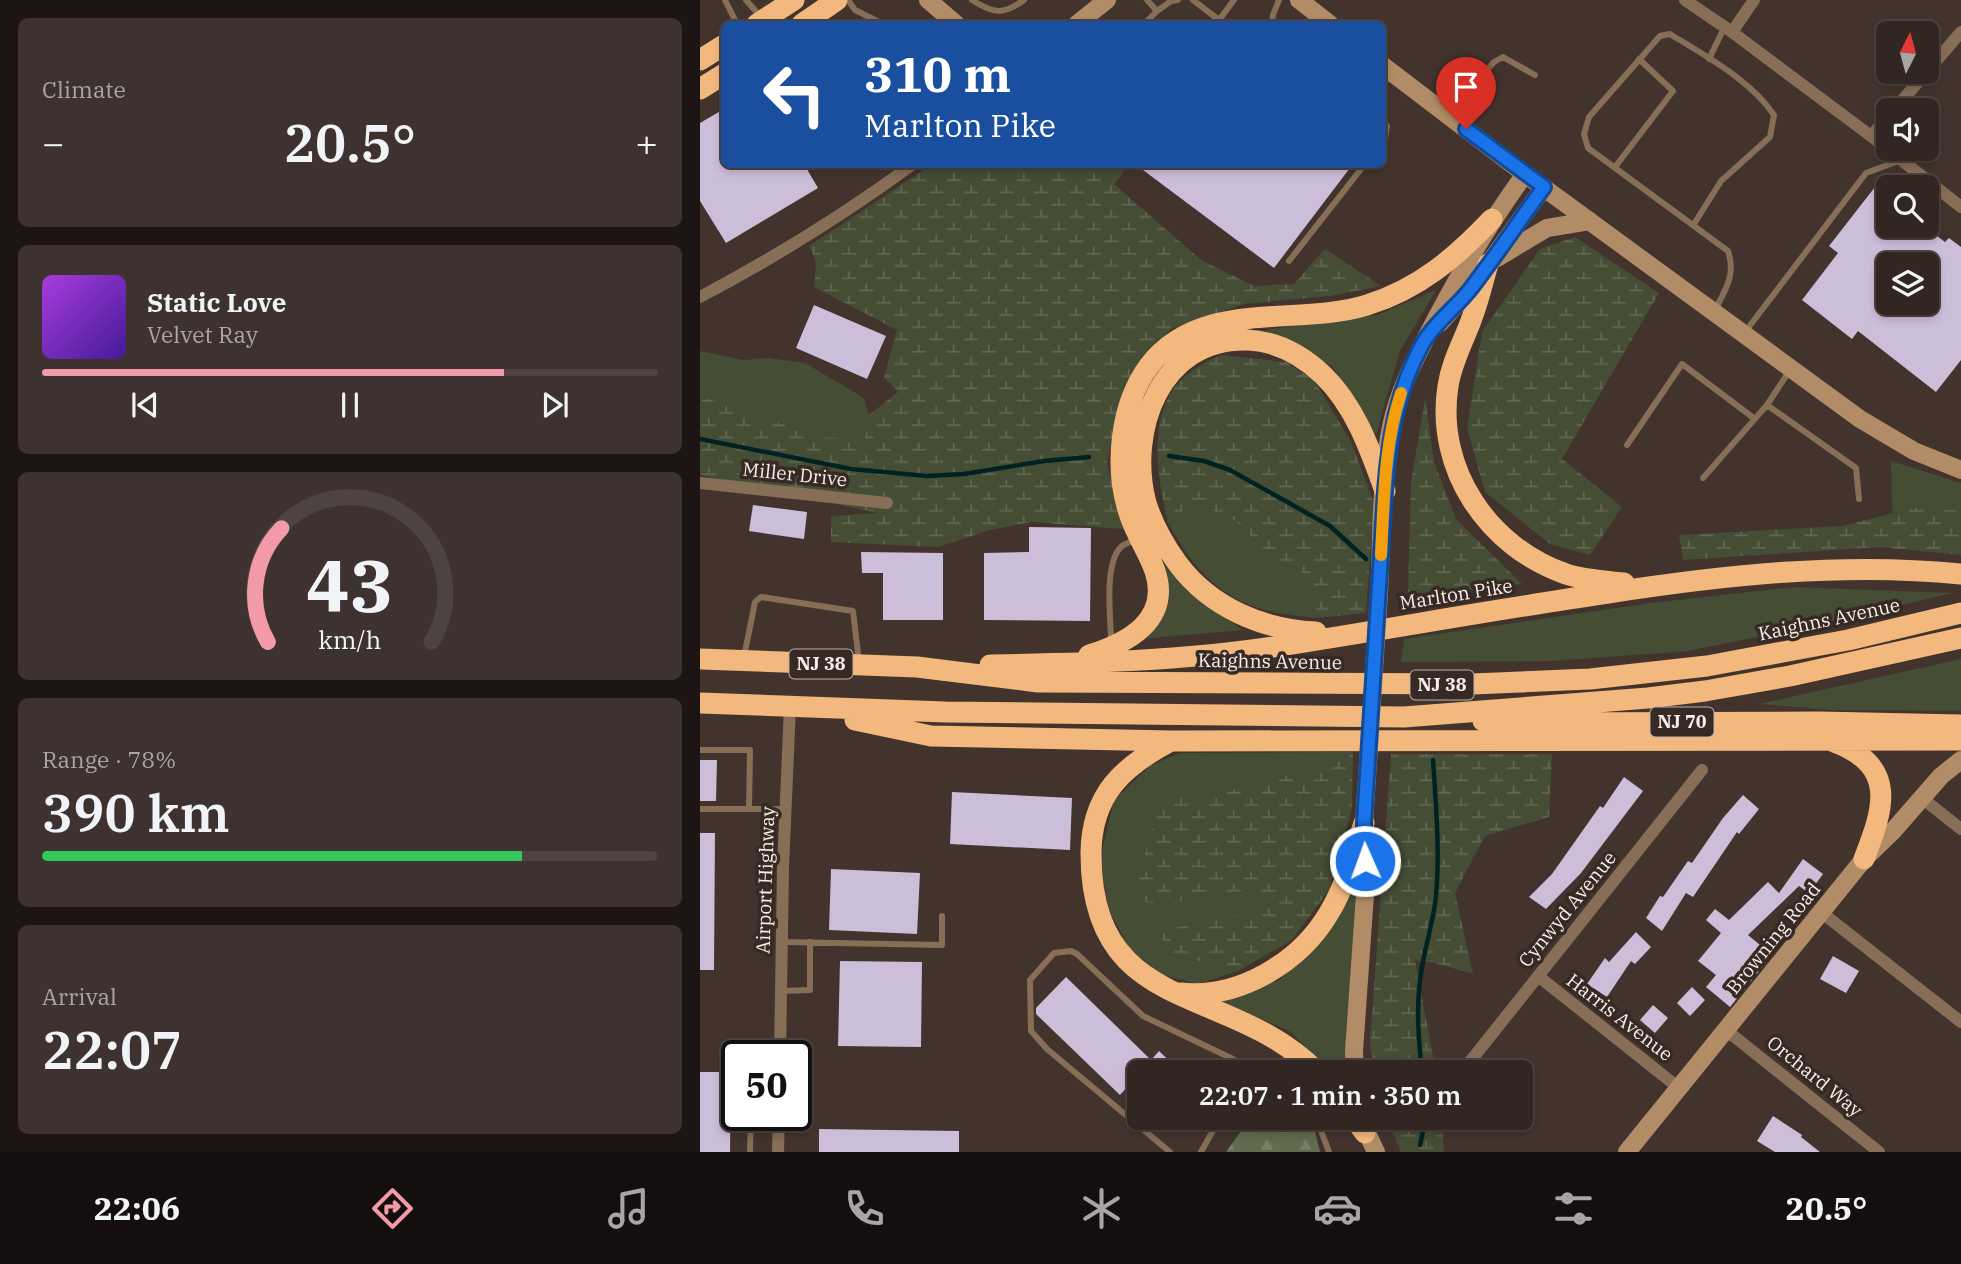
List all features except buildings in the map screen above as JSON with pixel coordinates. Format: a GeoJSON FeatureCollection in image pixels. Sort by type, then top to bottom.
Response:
{"type":"FeatureCollection","features":[{"type":"Feature","properties":{"kind":"highway"},"geometry":{"type":"LineString","coordinates":[[762,21],[794,0]]}},
{"type":"Feature","properties":{"kind":"highway"},"geometry":{"type":"LineString","coordinates":[[806,21],[837,0]]}},
{"type":"Feature","properties":{"kind":"highway"},"geometry":{"type":"LineString","coordinates":[[700,60],[721,47]]}},
{"type":"Feature","properties":{"kind":"highway"},"geometry":{"type":"LineString","coordinates":[[700,89],[721,76]]}},
{"type":"Feature","properties":{"kind":"highway"},"geometry":{"type":"LineString","coordinates":[[1063,664],[1111,648],[1141,630],[1156,602],[1158,591],[1155,572],[1129,515],[1123,486],[1124,433],[1136,388],[1159,355],[1180,338],[1207,326],[1235,320],[1331,313],[1384,299],[1422,280],[1452,259],[1492,219]]}},
{"type":"Feature","properties":{"kind":"highway"},"geometry":{"type":"LineString","coordinates":[[1488,264],[1473,317],[1454,360],[1446,402],[1449,443],[1467,494],[1483,517],[1502,537],[1538,562],[1583,578],[1650,586]]}},
{"type":"Feature","properties":{"kind":"highway"},"geometry":{"type":"LineString","coordinates":[[1357,633],[1295,631],[1267,625],[1220,603],[1183,571],[1161,537],[1146,503],[1141,456],[1149,409],[1170,373],[1191,355],[1204,349],[1229,341],[1244,340],[1285,348],[1323,375],[1344,400],[1373,456],[1385,491]]}},
{"type":"Feature","properties":{"kind":"highway","name":"Marlton Pike"},"geometry":{"type":"LineString","coordinates":[[917,667],[1063,664],[1278,646],[1650,586],[1763,573],[1870,569],[1961,574]]}},
{"type":"Feature","properties":{"kind":"highway","name":"Kaighns Avenue"},"geometry":{"type":"LineString","coordinates":[[700,657],[917,667],[1038,682],[1420,685],[1544,682],[1648,674],[1734,662],[1848,640],[1961,613]]}},
{"type":"Feature","properties":{"kind":"highway","name":"NJ 38"},"geometry":{"type":"LineString","coordinates":[[700,703],[931,712],[1404,717],[1705,691],[1790,676],[1961,638]]}},
{"type":"Feature","properties":{"kind":"highway"},"geometry":{"type":"LineString","coordinates":[[700,712],[741,705]]}},
{"type":"Feature","properties":{"kind":"highway"},"geometry":{"type":"LineString","coordinates":[[790,707],[932,736],[1171,741],[1961,740]]}},
{"type":"Feature","properties":{"kind":"highway","name":"NJ 70"},"geometry":{"type":"LineString","coordinates":[[1404,717],[1530,723],[1961,724]]}},
{"type":"Feature","properties":{"kind":"highway"},"geometry":{"type":"LineString","coordinates":[[1826,739],[1861,755],[1869,763],[1880,783],[1880,817],[1864,859]]}},
{"type":"Feature","properties":{"kind":"highway"},"geometry":{"type":"LineString","coordinates":[[1171,741],[1138,760],[1113,782],[1100,808],[1091,847],[1097,905],[1114,946],[1137,971],[1169,991],[1267,1033],[1304,1060]]}},
{"type":"Feature","properties":{"kind":"highway"},"geometry":{"type":"LineString","coordinates":[[1169,991],[1204,993],[1231,988],[1261,977],[1289,958],[1329,913],[1349,869],[1364,823]]}},
{"type":"Feature","properties":{"kind":"main road"},"geometry":{"type":"LineString","coordinates":[[928,0],[952,21]]}},
{"type":"Feature","properties":{"kind":"main road"},"geometry":{"type":"LineString","coordinates":[[1299,0],[1326,21]]}},
{"type":"Feature","properties":{"kind":"main road"},"geometry":{"type":"LineString","coordinates":[[1083,21],[1101,2]]}},
{"type":"Feature","properties":{"kind":"main road"},"geometry":{"type":"LineString","coordinates":[[1386,74],[1448,115],[1714,312],[1894,440],[1961,470]]}},
{"type":"Feature","properties":{"kind":"main road"},"geometry":{"type":"LineString","coordinates":[[1355,1060],[1366,880],[1364,823],[1378,593],[1388,452],[1396,410],[1405,381],[1447,295],[1492,219],[1525,174]]}},
{"type":"Feature","properties":{"kind":"main road"},"geometry":{"type":"LineString","coordinates":[[1426,339],[1471,288],[1544,187]]}},
{"type":"Feature","properties":{"kind":"main road"},"geometry":{"type":"LineString","coordinates":[[1488,264],[1547,228],[1590,221]]}},
{"type":"Feature","properties":{"kind":"main road","name":"Browning Road"},"geometry":{"type":"LineString","coordinates":[[1633,1150],[1679,1088],[1864,859],[1941,776],[1961,760]]}},
{"type":"Feature","properties":{"kind":"main road"},"geometry":{"type":"LineString","coordinates":[[1364,1130],[1376,1152]]}},
{"type":"Feature","properties":{"kind":"street"},"geometry":{"type":"LineString","coordinates":[[1685,0],[1876,140]]}},
{"type":"Feature","properties":{"kind":"street"},"geometry":{"type":"LineString","coordinates":[[1728,30],[1754,0]]}},
{"type":"Feature","properties":{"kind":"street"},"geometry":{"type":"LineString","coordinates":[[1904,98],[1961,32]]}},
{"type":"Feature","properties":{"kind":"street"},"geometry":{"type":"LineString","coordinates":[[1871,136],[1876,130]]}},
{"type":"Feature","properties":{"kind":"street"},"geometry":{"type":"LineString","coordinates":[[1903,161],[1961,207]]}},
{"type":"Feature","properties":{"kind":"street"},"geometry":{"type":"LineString","coordinates":[[700,297],[752,270],[857,205],[908,168]]}},
{"type":"Feature","properties":{"kind":"street","name":"Miller Drive"},"geometry":{"type":"LineString","coordinates":[[700,483],[887,503]]}},
{"type":"Feature","properties":{"kind":"street","name":"Airport Highway"},"geometry":{"type":"LineString","coordinates":[[780,1040],[790,707]]}},
{"type":"Feature","properties":{"kind":"street","name":"Cynwyd Avenue"},"geometry":{"type":"LineString","coordinates":[[1471,1060],[1702,770]]}},
{"type":"Feature","properties":{"kind":"street"},"geometry":{"type":"LineString","coordinates":[[1922,798],[1961,829]]}},
{"type":"Feature","properties":{"kind":"street"},"geometry":{"type":"LineString","coordinates":[[1821,912],[1961,1022]]}},
{"type":"Feature","properties":{"kind":"street","name":"Harris Avenue"},"geometry":{"type":"LineString","coordinates":[[1538,976],[1679,1088]]}},
{"type":"Feature","properties":{"kind":"street","name":"Orchard Way"},"geometry":{"type":"LineString","coordinates":[[1726,1030],[1879,1152]]}},
{"type":"Feature","properties":{"kind":"street"},"geometry":{"type":"LineString","coordinates":[[778,1152],[779,1131]]}},
{"type":"Feature","properties":{"kind":"lane"},"geometry":{"type":"LineString","coordinates":[[724,0],[735,21]]}},
{"type":"Feature","properties":{"kind":"lane"},"geometry":{"type":"LineString","coordinates":[[746,0],[759,21]]}},
{"type":"Feature","properties":{"kind":"lane"},"geometry":{"type":"LineString","coordinates":[[848,0],[855,10],[877,21]]}},
{"type":"Feature","properties":{"kind":"lane"},"geometry":{"type":"LineString","coordinates":[[972,0],[989,10],[1009,11],[1014,3],[1024,0]]}},
{"type":"Feature","properties":{"kind":"lane"},"geometry":{"type":"LineString","coordinates":[[1147,0],[1157,11]]}},
{"type":"Feature","properties":{"kind":"lane"},"geometry":{"type":"LineString","coordinates":[[1147,21],[1171,1],[1178,0]]}},
{"type":"Feature","properties":{"kind":"lane"},"geometry":{"type":"LineString","coordinates":[[1193,0],[1219,20],[1234,0]]}},
{"type":"Feature","properties":{"kind":"lane"},"geometry":{"type":"LineString","coordinates":[[1272,21],[1279,0]]}},
{"type":"Feature","properties":{"kind":"lane"},"geometry":{"type":"LineString","coordinates":[[1710,59],[1728,30]]}},
{"type":"Feature","properties":{"kind":"lane"},"geometry":{"type":"LineString","coordinates":[[1694,224],[1721,181],[1770,138],[1774,115],[1763,97],[1670,34],[1660,36],[1589,117],[1584,134],[1588,148],[1728,251],[1732,262],[1731,279],[1714,312]]}},
{"type":"Feature","properties":{"kind":"lane"},"geometry":{"type":"LineString","coordinates":[[1448,115],[1494,62],[1503,57],[1535,75]]}},
{"type":"Feature","properties":{"kind":"lane"},"geometry":{"type":"LineString","coordinates":[[1615,167],[1673,91],[1639,60]]}},
{"type":"Feature","properties":{"kind":"lane"},"geometry":{"type":"LineString","coordinates":[[1744,333],[1866,173],[1899,161]]}},
{"type":"Feature","properties":{"kind":"lane"},"geometry":{"type":"LineString","coordinates":[[1289,261],[1362,168]]}},
{"type":"Feature","properties":{"kind":"lane"},"geometry":{"type":"LineString","coordinates":[[1627,445],[1682,364],[1755,419]]}},
{"type":"Feature","properties":{"kind":"lane"},"geometry":{"type":"LineString","coordinates":[[1703,478],[1768,405],[1791,368]]}},
{"type":"Feature","properties":{"kind":"lane"},"geometry":{"type":"LineString","coordinates":[[1768,405],[1856,468],[1859,499]]}},
{"type":"Feature","properties":{"kind":"lane"},"geometry":{"type":"LineString","coordinates":[[1111,648],[1112,568],[1123,545],[1140,538]]}},
{"type":"Feature","properties":{"kind":"lane"},"geometry":{"type":"LineString","coordinates":[[734,659],[755,602],[761,597],[853,611],[859,665]]}},
{"type":"Feature","properties":{"kind":"lane"},"geometry":{"type":"LineString","coordinates":[[700,750],[750,750],[749,809]]}},
{"type":"Feature","properties":{"kind":"lane"},"geometry":{"type":"LineString","coordinates":[[700,809],[786,809]]}},
{"type":"Feature","properties":{"kind":"lane"},"geometry":{"type":"LineString","coordinates":[[782,942],[943,945],[942,916]]}},
{"type":"Feature","properties":{"kind":"lane"},"geometry":{"type":"LineString","coordinates":[[781,991],[810,990],[810,942]]}},
{"type":"Feature","properties":{"kind":"lane"},"geometry":{"type":"LineString","coordinates":[[1127,1116],[1047,1049],[1031,1031],[1030,980],[1054,953],[1071,951],[1077,954],[1143,1016],[1234,1060]]}},
{"type":"Feature","properties":{"kind":"lane"},"geometry":{"type":"LineString","coordinates":[[1144,1130],[1170,1152]]}},
{"type":"Feature","properties":{"kind":"lane"},"geometry":{"type":"LineString","coordinates":[[1201,1152],[1213,1130]]}},
{"type":"Feature","properties":{"kind":"lane"},"geometry":{"type":"LineString","coordinates":[[1321,1130],[1329,1152]]}},
{"type":"Feature","properties":{"kind":"lane"},"geometry":{"type":"LineString","coordinates":[[750,1152],[751,1131]]}},
{"type":"Feature","properties":{"kind":"green space"},"geometry":{"type":"Polygon","coordinates":[[[926,168],[1127,168],[1114,184],[1201,260],[1254,286],[1294,284],[1325,249],[1381,286],[1330,296],[1244,304],[1171,329],[1124,386],[1107,463],[1124,529],[1031,522],[990,530],[938,547],[831,542],[831,516],[878,513],[700,475],[700,396],[821,437],[865,439],[869,415],[898,392],[884,377],[897,330],[814,287],[816,262],[809,246],[926,168]]]}},
{"type":"Feature","properties":{"kind":"green space"},"geometry":{"type":"Polygon","coordinates":[[[1575,237],[1659,293],[1562,459],[1622,507],[1590,555],[1550,544],[1485,492],[1467,428],[1482,332],[1540,249],[1575,237]]]}},
{"type":"Feature","properties":{"kind":"green space"},"geometry":{"type":"Polygon","coordinates":[[[1436,290],[1400,351],[1376,435],[1332,366],[1264,330],[1377,315],[1436,290]]]}},
{"type":"Feature","properties":{"kind":"green space"},"geometry":{"type":"Polygon","coordinates":[[[700,351],[744,360],[768,358],[805,363],[864,398],[869,415],[865,439],[821,437],[700,396],[700,351]]]}},
{"type":"Feature","properties":{"kind":"green space"},"geometry":{"type":"Polygon","coordinates":[[[1221,355],[1286,362],[1314,380],[1351,442],[1374,503],[1366,613],[1318,618],[1306,575],[1268,553],[1234,520],[1194,502],[1168,523],[1158,458],[1164,409],[1174,387],[1180,381],[1221,355]]]}},
{"type":"Feature","properties":{"kind":"green space"},"geometry":{"type":"Polygon","coordinates":[[[1425,398],[1434,462],[1456,519],[1522,584],[1408,597],[1411,483],[1425,398]]]}},
{"type":"Feature","properties":{"kind":"green space"},"geometry":{"type":"Polygon","coordinates":[[[1891,461],[1961,483],[1961,513],[1955,510],[1892,506],[1891,461]]]}},
{"type":"Feature","properties":{"kind":"green space"},"geometry":{"type":"Polygon","coordinates":[[[1194,502],[1234,520],[1268,553],[1307,575],[1318,618],[1283,614],[1253,606],[1212,582],[1190,558],[1168,523],[1194,502]]]}},
{"type":"Feature","properties":{"kind":"green space"},"geometry":{"type":"Polygon","coordinates":[[[1892,506],[1955,510],[1961,513],[1961,555],[1880,547],[1683,560],[1679,535],[1842,526],[1893,513],[1892,506]]]}},
{"type":"Feature","properties":{"kind":"green space"},"geometry":{"type":"Polygon","coordinates":[[[1164,565],[1183,586],[1243,630],[1141,639],[1152,630],[1168,606],[1164,565]]]}},
{"type":"Feature","properties":{"kind":"green space"},"geometry":{"type":"Polygon","coordinates":[[[1794,587],[1952,593],[1830,622],[1688,651],[1554,661],[1401,662],[1404,639],[1651,603],[1794,587]]]}},
{"type":"Feature","properties":{"kind":"green space"},"geometry":{"type":"Polygon","coordinates":[[[1961,659],[1961,711],[1831,710],[1759,704],[1961,659]]]}},
{"type":"Feature","properties":{"kind":"green space"},"geometry":{"type":"Polygon","coordinates":[[[1353,752],[1336,763],[1204,797],[1161,795],[1160,905],[1256,890],[1263,911],[1164,931],[1160,952],[1238,971],[1198,984],[1160,974],[1130,949],[1109,911],[1100,860],[1114,800],[1151,765],[1180,753],[1353,752]]]}},
{"type":"Feature","properties":{"kind":"green space"},"geometry":{"type":"Polygon","coordinates":[[[1353,752],[1352,809],[1329,890],[1292,940],[1238,971],[1160,952],[1164,930],[1263,911],[1256,890],[1160,905],[1133,899],[1161,795],[1204,797],[1336,763],[1353,752]]]}},
{"type":"Feature","properties":{"kind":"green space"},"geometry":{"type":"Polygon","coordinates":[[[1391,754],[1552,754],[1549,817],[1485,836],[1455,893],[1473,974],[1415,960],[1434,1060],[1372,1060],[1370,1043],[1391,754]]]}},
{"type":"Feature","properties":{"kind":"green space"},"geometry":{"type":"Polygon","coordinates":[[[1357,883],[1345,1060],[1318,1060],[1291,1032],[1220,1001],[1281,979],[1330,930],[1357,883]]]}},
{"type":"Feature","properties":{"kind":"green space"},"geometry":{"type":"Polygon","coordinates":[[[1242,1130],[1314,1130],[1320,1152],[1226,1152],[1242,1130]]]}},
{"type":"Feature","properties":{"kind":"green space"},"geometry":{"type":"Polygon","coordinates":[[[1392,1130],[1443,1130],[1444,1152],[1401,1152],[1392,1130]]]}},
{"type":"Feature","properties":{"kind":"waterway"},"geometry":{"type":"LineString","coordinates":[[700,439],[851,469],[927,476],[964,474],[1044,461],[1089,457]]}},
{"type":"Feature","properties":{"kind":"waterway"},"geometry":{"type":"LineString","coordinates":[[1169,456],[1204,461],[1230,470],[1330,526],[1366,559]]}},
{"type":"Feature","properties":{"kind":"waterway"},"geometry":{"type":"LineString","coordinates":[[1421,1060],[1419,993],[1423,960],[1435,907],[1437,879],[1433,760]]}},
{"type":"Feature","properties":{"kind":"waterway"},"geometry":{"type":"LineString","coordinates":[[1420,1145],[1423,1130]]}},
{"type":"Feature","properties":{"kind":"slow traffic"},"geometry":{"type":"LineString","coordinates":[[1381,555],[1388,452],[1392,423],[1401,393]]}},
{"type":"Feature","properties":{"kind":"route"},"geometry":{"type":"LineString","coordinates":[[1365,861],[1364,823],[1385,491],[1392,423],[1405,381],[1426,339],[1471,288],[1544,187],[1466,129]]}}]}
